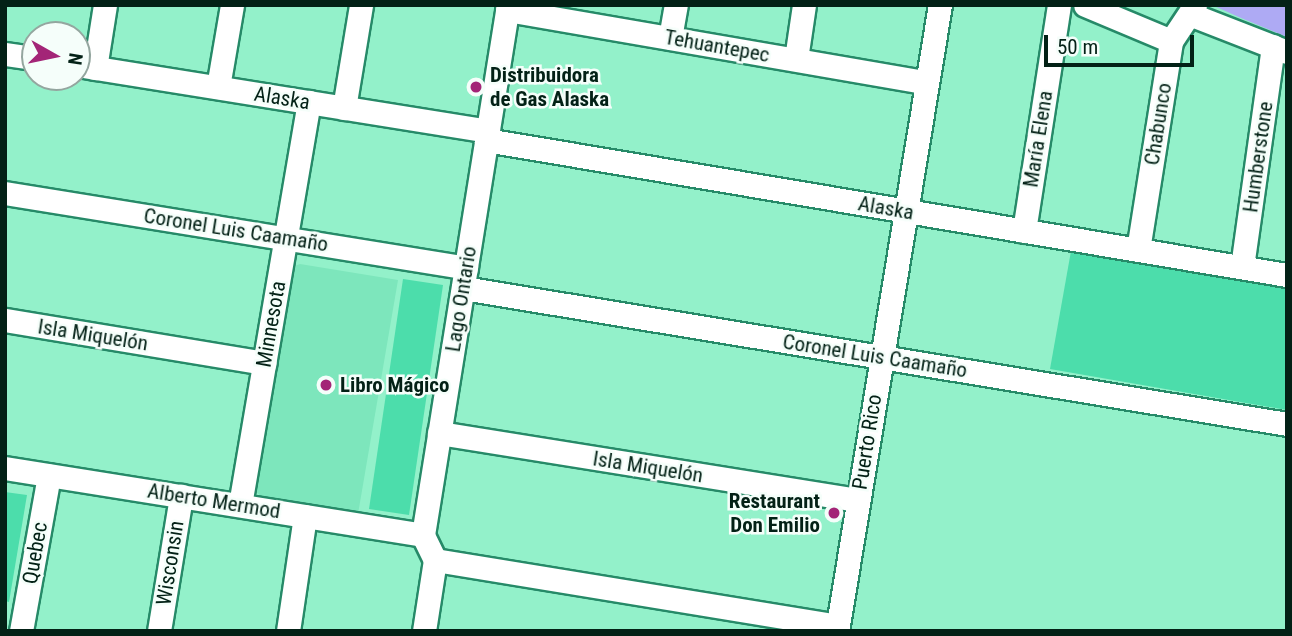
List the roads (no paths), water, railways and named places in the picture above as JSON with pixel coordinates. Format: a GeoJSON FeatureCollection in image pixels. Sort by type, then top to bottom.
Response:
{"type":"FeatureCollection","features":[{"type":"Feature","properties":{"kind":"street"},"geometry":{"type":"LineString","coordinates":[[91,50],[105,5]]}},
{"type":"Feature","properties":{"kind":"street"},"geometry":{"type":"LineString","coordinates":[[218,88],[232,5]]}},
{"type":"Feature","properties":{"kind":"street"},"geometry":{"type":"LineString","coordinates":[[344,108],[361,5]]}},
{"type":"Feature","properties":{"kind":"street"},"geometry":{"type":"LineString","coordinates":[[670,38],[676,5]]}},
{"type":"Feature","properties":{"kind":"street"},"geometry":{"type":"LineString","coordinates":[[796,60],[804,5]]}},
{"type":"Feature","properties":{"kind":"street","name":"Puerto Rico"},"geometry":{"type":"LineString","coordinates":[[837,628],[940,5]]}},
{"type":"Feature","properties":{"kind":"street","name":"María Elena"},"geometry":{"type":"LineString","coordinates":[[1024,231],[1059,5]]}},
{"type":"Feature","properties":{"kind":"street"},"geometry":{"type":"LineString","coordinates":[[1085,5],[1171,41]]}},
{"type":"Feature","properties":{"kind":"street","name":"Tehuantepec"},"geometry":{"type":"LineString","coordinates":[[508,7],[926,82]]}},
{"type":"Feature","properties":{"kind":"street","name":"Lago Ontario"},"geometry":{"type":"LineString","coordinates":[[423,535],[508,7]]}},
{"type":"Feature","properties":{"kind":"street"},"geometry":{"type":"LineString","coordinates":[[1193,10],[1280,49]]}},
{"type":"Feature","properties":{"kind":"street","name":"Chabunco"},"geometry":{"type":"LineString","coordinates":[[1138,250],[1171,41],[1193,10]]}},
{"type":"Feature","properties":{"kind":"street","name":"Humberstone"},"geometry":{"type":"LineString","coordinates":[[1242,267],[1280,49]]}},
{"type":"Feature","properties":{"kind":"street","name":"Alaska"},"geometry":{"type":"LineString","coordinates":[[91,67],[344,108],[905,211],[1287,275]]}},
{"type":"Feature","properties":{"kind":"street","name":"Minnesota"},"geometry":{"type":"LineString","coordinates":[[240,505],[309,102]]}},
{"type":"Feature","properties":{"kind":"street","name":"Coronel Luis Caamaño"},"geometry":{"type":"LineString","coordinates":[[5,193],[286,239],[464,278],[880,357],[1287,424]]}},
{"type":"Feature","properties":{"kind":"street","name":"Isla Miquelón"},"geometry":{"type":"LineString","coordinates":[[5,320],[264,363]]}},
{"type":"Feature","properties":{"kind":"street","name":"Isla Miquelón"},"geometry":{"type":"LineString","coordinates":[[439,433],[858,500]]}},
{"type":"Feature","properties":{"kind":"street","name":"Alberto Mermod"},"geometry":{"type":"LineString","coordinates":[[5,468],[423,535]]}},
{"type":"Feature","properties":{"kind":"street","name":"Quebec"},"geometry":{"type":"LineString","coordinates":[[21,631],[49,475]]}},
{"type":"Feature","properties":{"kind":"street","name":"Wisconsin"},"geometry":{"type":"LineString","coordinates":[[159,631],[181,496]]}},
{"type":"Feature","properties":{"kind":"street"},"geometry":{"type":"LineString","coordinates":[[288,631],[305,516]]}},
{"type":"Feature","properties":{"kind":"street"},"geometry":{"type":"LineString","coordinates":[[423,535],[435,560],[424,631]]}},
{"type":"Feature","properties":{"kind":"street"},"geometry":{"type":"LineString","coordinates":[[435,560],[837,628]]}},
{"type":"Feature","properties":{"kind":"place","name":"Distribuidora de Gas Alaska"},"geometry":{"type":"Point","coordinates":[476,87]}},
{"type":"Feature","properties":{"kind":"place","name":"Libro Mágico"},"geometry":{"type":"Point","coordinates":[326,385]}},
{"type":"Feature","properties":{"kind":"place","name":"Restaurant Don Emilio"},"geometry":{"type":"Point","coordinates":[834,513]}}]}
